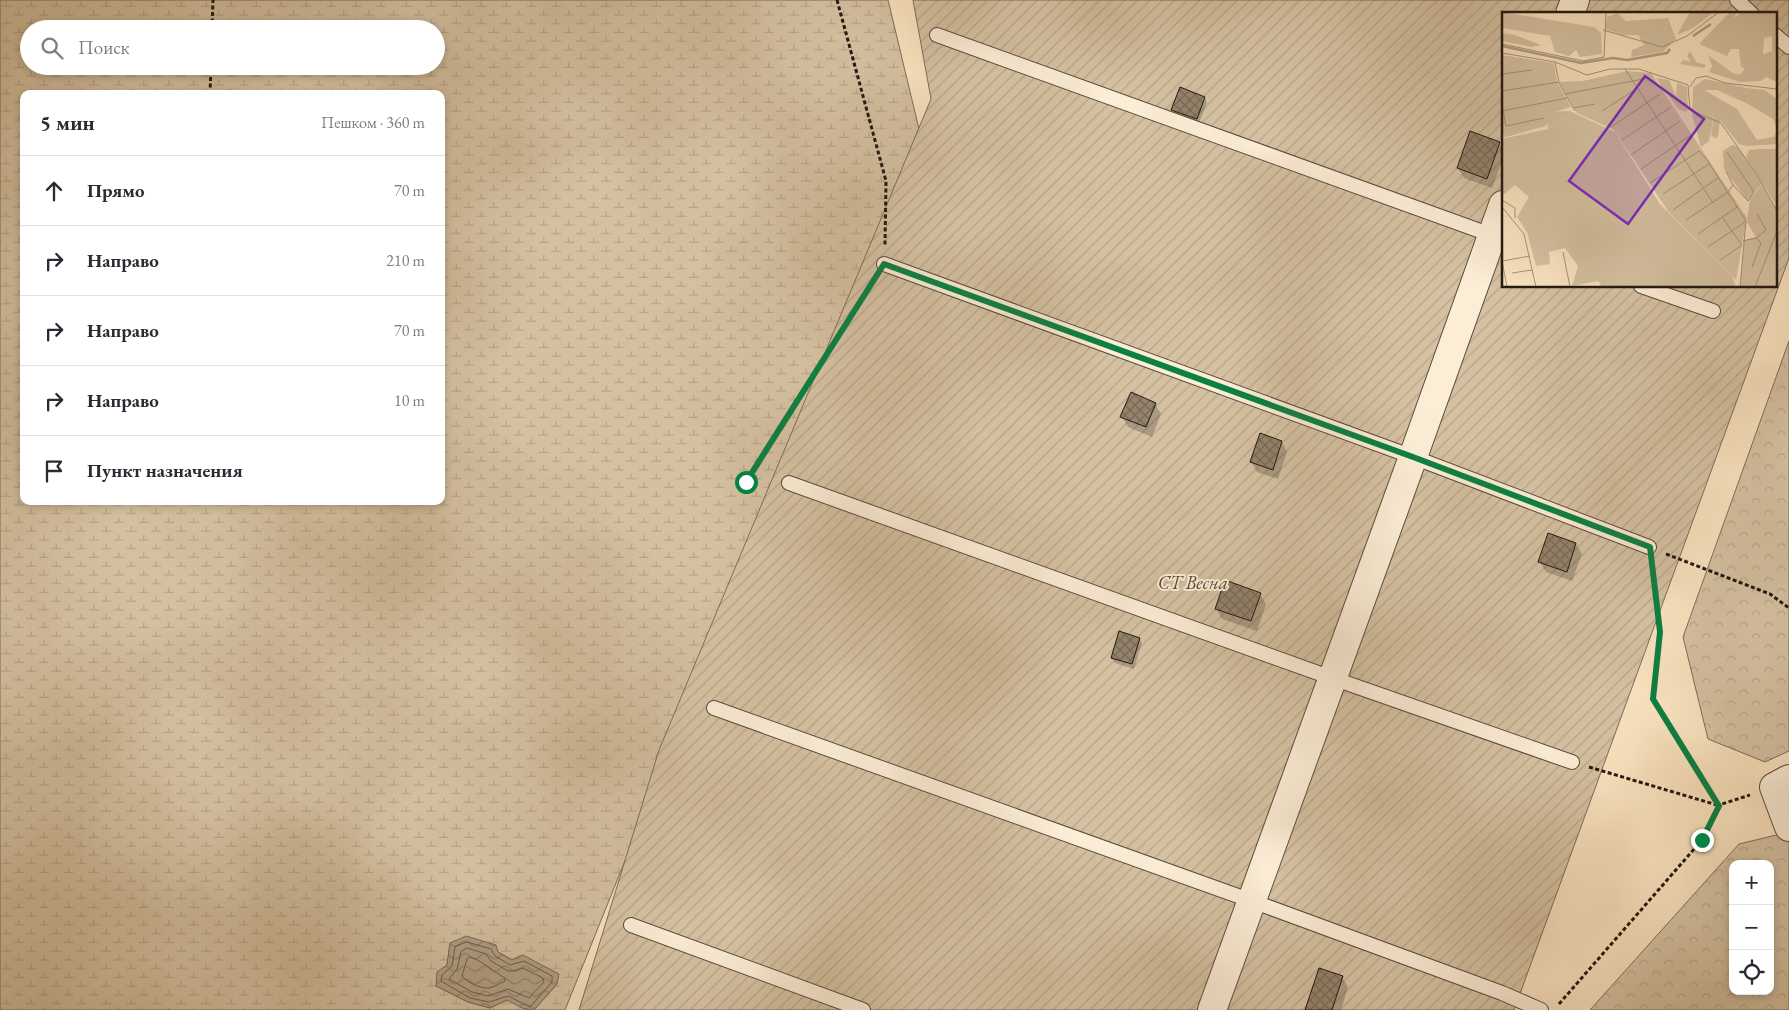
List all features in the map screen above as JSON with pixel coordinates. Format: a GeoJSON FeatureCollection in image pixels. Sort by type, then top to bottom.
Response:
{"type":"FeatureCollection","features":[{"type":"Feature","properties":{"kind":"street"},"geometry":{"type":"LineString","coordinates":[[1212,1010],[1413,457],[1497,237],[1502,210]]}},
{"type":"Feature","properties":{"kind":"street"},"geometry":{"type":"LineString","coordinates":[[1782,783],[1789,827]]}},
{"type":"Feature","properties":{"kind":"lane"},"geometry":{"type":"LineString","coordinates":[[1737,0],[1750,12]]}},
{"type":"Feature","properties":{"kind":"lane"},"geometry":{"type":"LineString","coordinates":[[937,35],[1497,237]]}},
{"type":"Feature","properties":{"kind":"lane"},"geometry":{"type":"LineString","coordinates":[[1776,36],[1789,47]]}},
{"type":"Feature","properties":{"kind":"lane"},"geometry":{"type":"LineString","coordinates":[[884,264],[1413,457],[1650,547]]}},
{"type":"Feature","properties":{"kind":"lane"},"geometry":{"type":"LineString","coordinates":[[1647,288],[1713,311]]}},
{"type":"Feature","properties":{"kind":"lane"},"geometry":{"type":"LineString","coordinates":[[789,483],[1572,762]]}},
{"type":"Feature","properties":{"kind":"lane"},"geometry":{"type":"LineString","coordinates":[[714,708],[1252,901],[1502,993],[1541,1010]]}},
{"type":"Feature","properties":{"kind":"lane"},"geometry":{"type":"LineString","coordinates":[[631,925],[863,1010]]}},
{"type":"Feature","properties":{"kind":"path"},"geometry":{"type":"LineString","coordinates":[[212,20],[213,0]]}},
{"type":"Feature","properties":{"kind":"path"},"geometry":{"type":"LineString","coordinates":[[746,482],[884,264],[887,211],[886,181],[837,0]]}},
{"type":"Feature","properties":{"kind":"path"},"geometry":{"type":"LineString","coordinates":[[210,90],[211,75]]}},
{"type":"Feature","properties":{"kind":"path"},"geometry":{"type":"LineString","coordinates":[[1719,806],[1653,699],[1660,632],[1650,547],[1770,594],[1789,608]]}},
{"type":"Feature","properties":{"kind":"path"},"geometry":{"type":"LineString","coordinates":[[1572,762],[1719,806],[1782,783]]}},
{"type":"Feature","properties":{"kind":"path"},"geometry":{"type":"LineString","coordinates":[[1553,1010],[1702,840],[1719,806]]}},
{"type":"Feature","properties":{"kind":"green space"},"geometry":{"type":"Polygon","coordinates":[[[0,0],[888,0],[919,129],[565,1010],[534,1010],[557,984],[498,952],[450,944],[447,965],[436,986],[468,1002],[490,1008],[507,1000],[529,1010],[0,1010],[0,0]]]}},
{"type":"Feature","properties":{"kind":"green space","name":"СТ Весна"},"geometry":{"type":"Polygon","coordinates":[[[913,0],[1789,0],[1789,258],[1514,1010],[579,1010],[659,750],[931,99],[913,0]]]}},
{"type":"Feature","properties":{"kind":"green space"},"geometry":{"type":"Polygon","coordinates":[[[1789,341],[1789,751],[1765,762],[1708,739],[1683,637],[1789,341]]]}},
{"type":"Feature","properties":{"kind":"green space"},"geometry":{"type":"Polygon","coordinates":[[[1789,832],[1789,1010],[1590,1010],[1739,844],[1789,832]]]}},
{"type":"Feature","properties":{"kind":"water"},"geometry":{"type":"Polygon","coordinates":[[[466,936],[496,945],[498,952],[511,960],[523,955],[559,974],[557,984],[534,1010],[522,1008],[507,1000],[490,1008],[468,1002],[436,986],[437,972],[447,965],[450,943],[466,936]]]}},
{"type":"Feature","properties":{"kind":"building"},"geometry":{"type":"Polygon","coordinates":[[[1180,87],[1205,97],[1197,119],[1171,110],[1180,87]]]}},
{"type":"Feature","properties":{"kind":"building"},"geometry":{"type":"Polygon","coordinates":[[[1470,131],[1500,142],[1487,179],[1457,168],[1470,131]]]}},
{"type":"Feature","properties":{"kind":"building"},"geometry":{"type":"Polygon","coordinates":[[[1131,392],[1156,403],[1146,427],[1120,417],[1131,392]]]}},
{"type":"Feature","properties":{"kind":"building"},"geometry":{"type":"Polygon","coordinates":[[[1260,433],[1282,441],[1273,470],[1250,462],[1260,433]]]}},
{"type":"Feature","properties":{"kind":"building"},"geometry":{"type":"Polygon","coordinates":[[[1548,533],[1576,543],[1567,572],[1538,562],[1548,533]]]}},
{"type":"Feature","properties":{"kind":"building"},"geometry":{"type":"Polygon","coordinates":[[[1225,580],[1261,593],[1251,621],[1215,609],[1225,580]]]}},
{"type":"Feature","properties":{"kind":"building"},"geometry":{"type":"Polygon","coordinates":[[[1119,631],[1140,638],[1132,664],[1111,658],[1119,631]]]}},
{"type":"Feature","properties":{"kind":"building"},"geometry":{"type":"Polygon","coordinates":[[[1319,968],[1343,976],[1332,1010],[1305,1010],[1319,968]]]}},
{"type":"Feature","properties":{"kind":"route"},"geometry":{"type":"LineString","coordinates":[[746,482],[884,264],[1413,457],[1650,547],[1660,632],[1653,699],[1719,806],[1702,840]]}}]}
